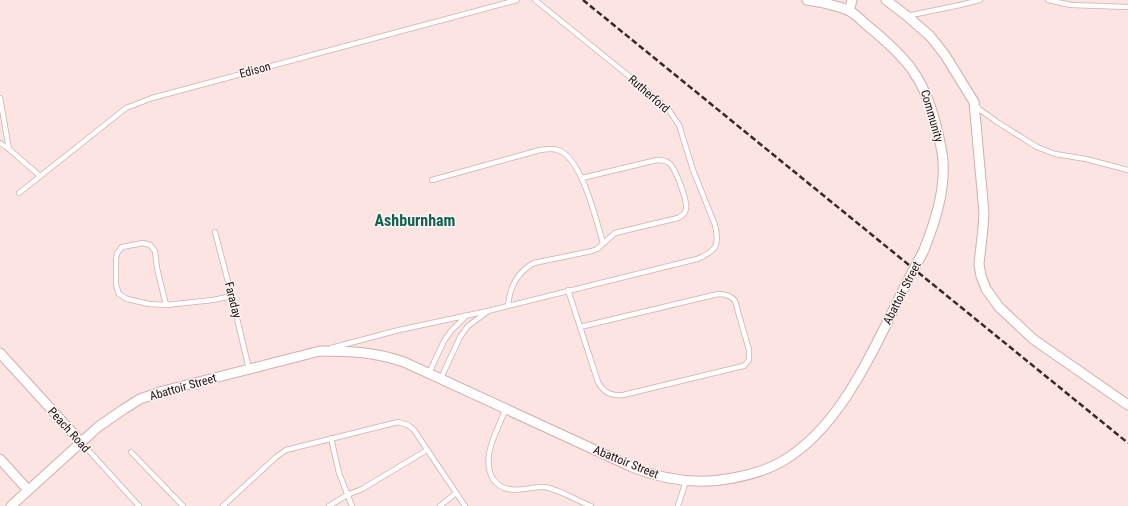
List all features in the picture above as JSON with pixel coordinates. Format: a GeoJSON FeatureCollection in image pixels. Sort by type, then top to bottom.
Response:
{"type":"FeatureCollection","features":[{"type":"Feature","properties":{"kind":"street"},"geometry":{"type":"LineString","coordinates":[[807,0],[849,11],[852,0]]}},
{"type":"Feature","properties":{"kind":"street"},"geometry":{"type":"LineString","coordinates":[[886,0],[930,36],[945,54],[974,102],[984,213],[978,264],[986,289],[999,307],[1033,339],[1128,405]]}},
{"type":"Feature","properties":{"kind":"street","name":"Community"},"geometry":{"type":"LineString","coordinates":[[849,11],[884,39],[909,65],[922,84],[931,106],[942,153],[942,180],[936,214],[924,250]]}},
{"type":"Feature","properties":{"kind":"street","name":"Abattoir Street"},"geometry":{"type":"LineString","coordinates":[[11,506],[81,442],[111,418],[140,399],[163,391],[320,351],[357,351],[387,356],[404,362],[632,467],[659,477],[686,481],[724,480],[753,474],[780,463],[796,452],[810,440],[828,420],[857,379],[924,250]]}},
{"type":"Feature","properties":{"kind":"street","name":"Peach Road"},"geometry":{"type":"LineString","coordinates":[[0,353],[81,442]]}},
{"type":"Feature","properties":{"kind":"street"},"geometry":{"type":"LineString","coordinates":[[0,459],[28,490]]}},
{"type":"Feature","properties":{"kind":"lane","name":"Edison"},"geometry":{"type":"LineString","coordinates":[[19,193],[115,116],[135,104],[152,98],[517,0]]}},
{"type":"Feature","properties":{"kind":"lane","name":"Rutherford"},"geometry":{"type":"LineString","coordinates":[[535,0],[645,89],[672,113],[679,125],[693,170],[715,226],[717,235],[716,246]]}},
{"type":"Feature","properties":{"kind":"lane"},"geometry":{"type":"LineString","coordinates":[[907,16],[960,6],[980,0]]}},
{"type":"Feature","properties":{"kind":"lane"},"geometry":{"type":"LineString","coordinates":[[1048,0],[1071,5],[1128,7]]}},
{"type":"Feature","properties":{"kind":"lane"},"geometry":{"type":"LineString","coordinates":[[0,98],[9,149]]}},
{"type":"Feature","properties":{"kind":"lane"},"geometry":{"type":"LineString","coordinates":[[974,102],[979,109],[997,122],[1037,146],[1055,154],[1086,159],[1128,170]]}},
{"type":"Feature","properties":{"kind":"lane"},"geometry":{"type":"LineString","coordinates":[[0,143],[40,176]]}},
{"type":"Feature","properties":{"kind":"lane"},"geometry":{"type":"LineString","coordinates":[[432,180],[540,150],[550,148],[560,150],[567,156],[582,178],[603,243]]}},
{"type":"Feature","properties":{"kind":"lane"},"geometry":{"type":"LineString","coordinates":[[508,305],[511,288],[515,279],[527,266],[534,263],[592,251],[597,249],[615,233],[678,218],[683,215],[685,211],[686,201],[672,166],[663,160],[657,160],[582,178]]}},
{"type":"Feature","properties":{"kind":"lane","name":"Faraday"},"geometry":{"type":"LineString","coordinates":[[215,232],[249,369]]}},
{"type":"Feature","properties":{"kind":"lane"},"geometry":{"type":"LineString","coordinates":[[166,305],[157,268],[155,251],[150,245],[143,243],[122,247],[117,253],[116,259],[116,285],[119,294],[127,299],[149,304],[166,305],[213,300],[232,296]]}},
{"type":"Feature","properties":{"kind":"lane","name":"Abattoir Street"},"geometry":{"type":"LineString","coordinates":[[320,351],[392,332],[488,311],[697,258],[712,251],[716,246]]}},
{"type":"Feature","properties":{"kind":"lane"},"geometry":{"type":"LineString","coordinates":[[568,290],[580,327],[598,382],[606,393],[612,395],[623,394],[739,367],[747,364],[749,360],[749,350],[735,301],[733,298],[724,294],[718,294],[580,327]]}},
{"type":"Feature","properties":{"kind":"lane","name":"Abattoir Street"},"geometry":{"type":"LineString","coordinates":[[441,378],[460,337],[468,326],[488,311]]}},
{"type":"Feature","properties":{"kind":"lane"},"geometry":{"type":"LineString","coordinates":[[429,373],[447,336],[468,315]]}},
{"type":"Feature","properties":{"kind":"lane"},"geometry":{"type":"LineString","coordinates":[[506,408],[489,455],[488,464],[490,472],[497,484],[509,490],[542,487],[550,488],[591,506]]}},
{"type":"Feature","properties":{"kind":"lane"},"geometry":{"type":"LineString","coordinates":[[223,506],[282,452],[292,448],[391,423],[403,423],[414,430],[465,506]]}},
{"type":"Feature","properties":{"kind":"lane"},"geometry":{"type":"LineString","coordinates":[[331,438],[339,473],[352,506]]}},
{"type":"Feature","properties":{"kind":"lane","name":"Peach Road"},"geometry":{"type":"LineString","coordinates":[[81,442],[138,506]]}},
{"type":"Feature","properties":{"kind":"lane"},"geometry":{"type":"LineString","coordinates":[[329,506],[427,450]]}},
{"type":"Feature","properties":{"kind":"lane"},"geometry":{"type":"LineString","coordinates":[[131,452],[183,506]]}},
{"type":"Feature","properties":{"kind":"lane"},"geometry":{"type":"LineString","coordinates":[[678,506],[686,481]]}},
{"type":"Feature","properties":{"kind":"lane"},"geometry":{"type":"LineString","coordinates":[[440,506],[456,493]]}},
{"type":"Feature","properties":{"kind":"railway"},"geometry":{"type":"LineString","coordinates":[[583,0],[1128,443]]}},
{"type":"Feature","properties":{"kind":"district","name":"Ashburnham"},"geometry":{"type":"Point","coordinates":[415,220]}}]}
